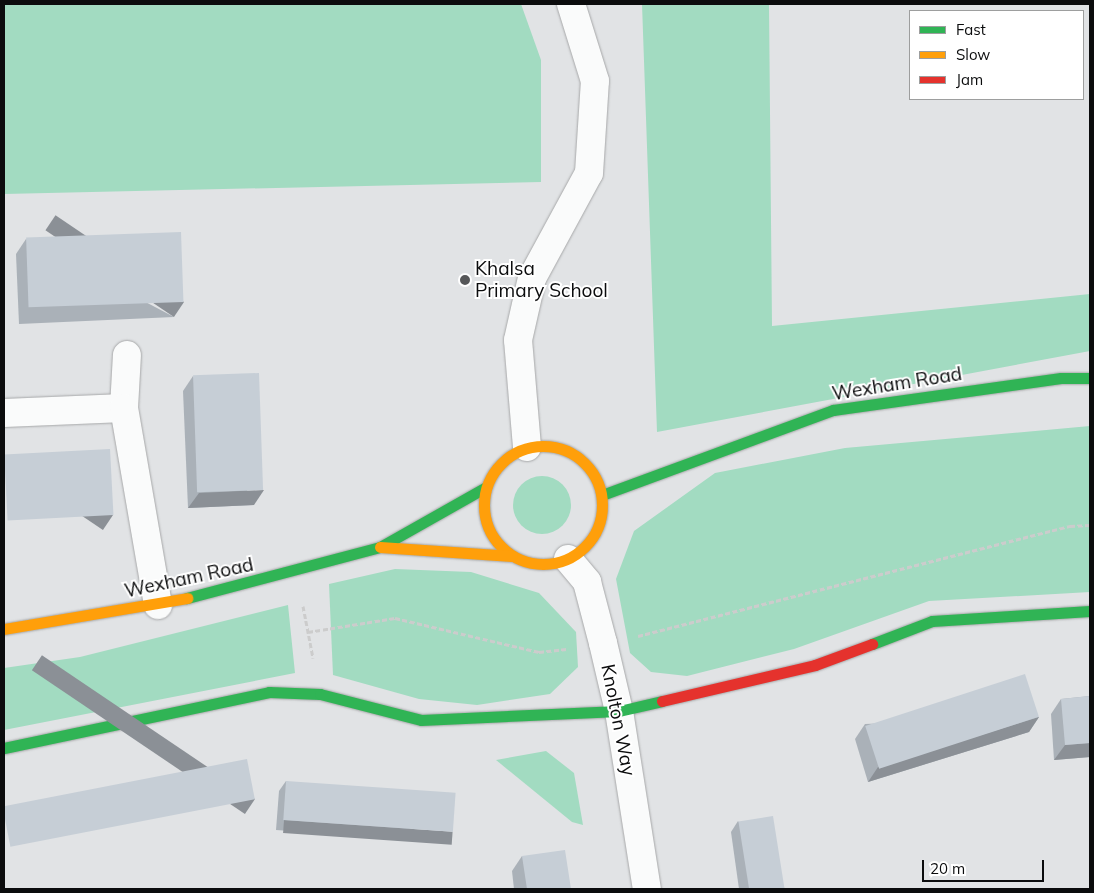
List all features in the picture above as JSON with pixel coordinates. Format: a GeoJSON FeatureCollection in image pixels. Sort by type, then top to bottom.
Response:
{"type":"FeatureCollection","features":[{"type":"Feature","properties":{"kind":"street"},"geometry":{"type":"LineString","coordinates":[[527,447],[518,340],[520,331],[532,278],[589,173],[596,81],[571,4]]}},
{"type":"Feature","properties":{"kind":"street"},"geometry":{"type":"LineString","coordinates":[[127,355],[124,408],[158,605]]}},
{"type":"Feature","properties":{"kind":"street","name":"Wexham Road"},"geometry":{"type":"LineString","coordinates":[[602,495],[833,410],[1060,378],[1090,378]]}},
{"type":"Feature","properties":{"kind":"street"},"geometry":{"type":"LineString","coordinates":[[4,413],[124,408]]}},
{"type":"Feature","properties":{"kind":"street"},"geometry":{"type":"LineString","coordinates":[[547,445],[566,450],[583,460],[595,476],[602,495],[602,514],[596,533],[584,548],[568,559],[549,564],[530,562],[512,556],[497,542],[487,526],[483,506],[486,486],[495,469],[509,455],[527,447],[547,445]]}},
{"type":"Feature","properties":{"kind":"street","name":"Wexham Road"},"geometry":{"type":"LineString","coordinates":[[4,629],[158,605],[314,568],[380,547],[486,486]]}},
{"type":"Feature","properties":{"kind":"street","name":"Wexham Road"},"geometry":{"type":"LineString","coordinates":[[380,547],[512,556]]}},
{"type":"Feature","properties":{"kind":"street","name":"Knolton Way"},"geometry":{"type":"LineString","coordinates":[[568,559],[587,582],[619,710],[647,889]]}},
{"type":"Feature","properties":{"kind":"street"},"geometry":{"type":"LineString","coordinates":[[4,748],[269,692],[320,694],[421,720],[529,718],[619,710],[815,665],[932,621],[1090,611]]}},
{"type":"Feature","properties":{"kind":"path"},"geometry":{"type":"LineString","coordinates":[[634,637],[1070,526],[1090,525]]}},
{"type":"Feature","properties":{"kind":"path"},"geometry":{"type":"LineString","coordinates":[[301,598],[320,694]]}},
{"type":"Feature","properties":{"kind":"path"},"geometry":{"type":"LineString","coordinates":[[308,632],[395,618],[539,652],[574,648]]}},
{"type":"Feature","properties":{"kind":"green space"},"geometry":{"type":"Polygon","coordinates":[[[4,4],[521,4],[541,60],[541,182],[4,194],[4,4]]]}},
{"type":"Feature","properties":{"kind":"green space"},"geometry":{"type":"Polygon","coordinates":[[[642,4],[769,4],[772,326],[1090,294],[1090,351],[657,432],[642,4]]]}},
{"type":"Feature","properties":{"kind":"green space"},"geometry":{"type":"Polygon","coordinates":[[[1090,426],[1090,592],[929,601],[794,649],[687,676],[651,672],[630,653],[616,579],[634,531],[715,473],[845,448],[1090,426]]]}},
{"type":"Feature","properties":{"kind":"green space"},"geometry":{"type":"Polygon","coordinates":[[[542,476],[553,478],[566,489],[571,505],[569,516],[558,529],[542,534],[531,532],[518,521],[513,505],[515,494],[526,481],[542,476]]]}},
{"type":"Feature","properties":{"kind":"green space"},"geometry":{"type":"Polygon","coordinates":[[[395,569],[471,572],[539,593],[576,632],[578,667],[550,694],[477,705],[419,699],[333,675],[329,584],[395,569]]]}},
{"type":"Feature","properties":{"kind":"green space"},"geometry":{"type":"Polygon","coordinates":[[[288,605],[295,673],[4,730],[4,668],[80,657],[288,605]]]}},
{"type":"Feature","properties":{"kind":"green space"},"geometry":{"type":"Polygon","coordinates":[[[546,751],[574,773],[583,825],[572,822],[496,760],[546,751]]]}},
{"type":"Feature","properties":{"kind":"building"},"geometry":{"type":"Polygon","coordinates":[[[181,232],[183,302],[29,307],[26,237],[181,232]]]}},
{"type":"Feature","properties":{"kind":"building"},"geometry":{"type":"Polygon","coordinates":[[[259,373],[263,490],[197,492],[193,375],[259,373]]]}},
{"type":"Feature","properties":{"kind":"building"},"geometry":{"type":"Polygon","coordinates":[[[110,449],[113,515],[8,520],[4,455],[110,449]]]}},
{"type":"Feature","properties":{"kind":"building"},"geometry":{"type":"Polygon","coordinates":[[[1025,674],[1039,717],[879,769],[865,726],[1025,674]]]}},
{"type":"Feature","properties":{"kind":"building"},"geometry":{"type":"Polygon","coordinates":[[[1090,696],[1090,743],[1065,745],[1061,699],[1090,696]]]}},
{"type":"Feature","properties":{"kind":"building"},"geometry":{"type":"Polygon","coordinates":[[[247,759],[255,799],[10,847],[4,806],[247,759]]]}},
{"type":"Feature","properties":{"kind":"building"},"geometry":{"type":"Polygon","coordinates":[[[286,781],[456,793],[453,832],[283,820],[286,781]]]}},
{"type":"Feature","properties":{"kind":"building"},"geometry":{"type":"Polygon","coordinates":[[[773,816],[785,889],[749,889],[738,821],[773,816]]]}},
{"type":"Feature","properties":{"kind":"building"},"geometry":{"type":"Polygon","coordinates":[[[565,850],[571,889],[527,889],[522,856],[565,850]]]}},
{"type":"Feature","properties":{"kind":"traffic: fast"},"geometry":{"type":"LineString","coordinates":[[602,495],[833,410],[1061,378],[1090,378]]}},
{"type":"Feature","properties":{"kind":"traffic: fast"},"geometry":{"type":"LineString","coordinates":[[187,598],[380,547],[486,487]]}},
{"type":"Feature","properties":{"kind":"traffic: fast"},"geometry":{"type":"LineString","coordinates":[[872,644],[932,621],[1090,611]]}},
{"type":"Feature","properties":{"kind":"traffic: fast"},"geometry":{"type":"LineString","coordinates":[[4,748],[269,692],[320,694],[421,720],[619,711],[662,701]]}},
{"type":"Feature","properties":{"kind":"traffic: slow"},"geometry":{"type":"LineString","coordinates":[[543,446],[566,450],[585,463],[598,482],[602,505],[598,528],[585,547],[566,560],[543,564],[520,560],[501,547],[488,528],[484,505],[488,482],[501,463],[520,450],[543,446]]}},
{"type":"Feature","properties":{"kind":"traffic: slow"},"geometry":{"type":"LineString","coordinates":[[380,547],[512,556]]}},
{"type":"Feature","properties":{"kind":"traffic: slow"},"geometry":{"type":"LineString","coordinates":[[4,629],[187,598]]}},
{"type":"Feature","properties":{"kind":"traffic: jam"},"geometry":{"type":"LineString","coordinates":[[662,701],[815,665],[872,644]]}},
{"type":"Feature","properties":{"kind":"place","name":"Khalsa Primary School"},"geometry":{"type":"Point","coordinates":[465,280]}}]}
